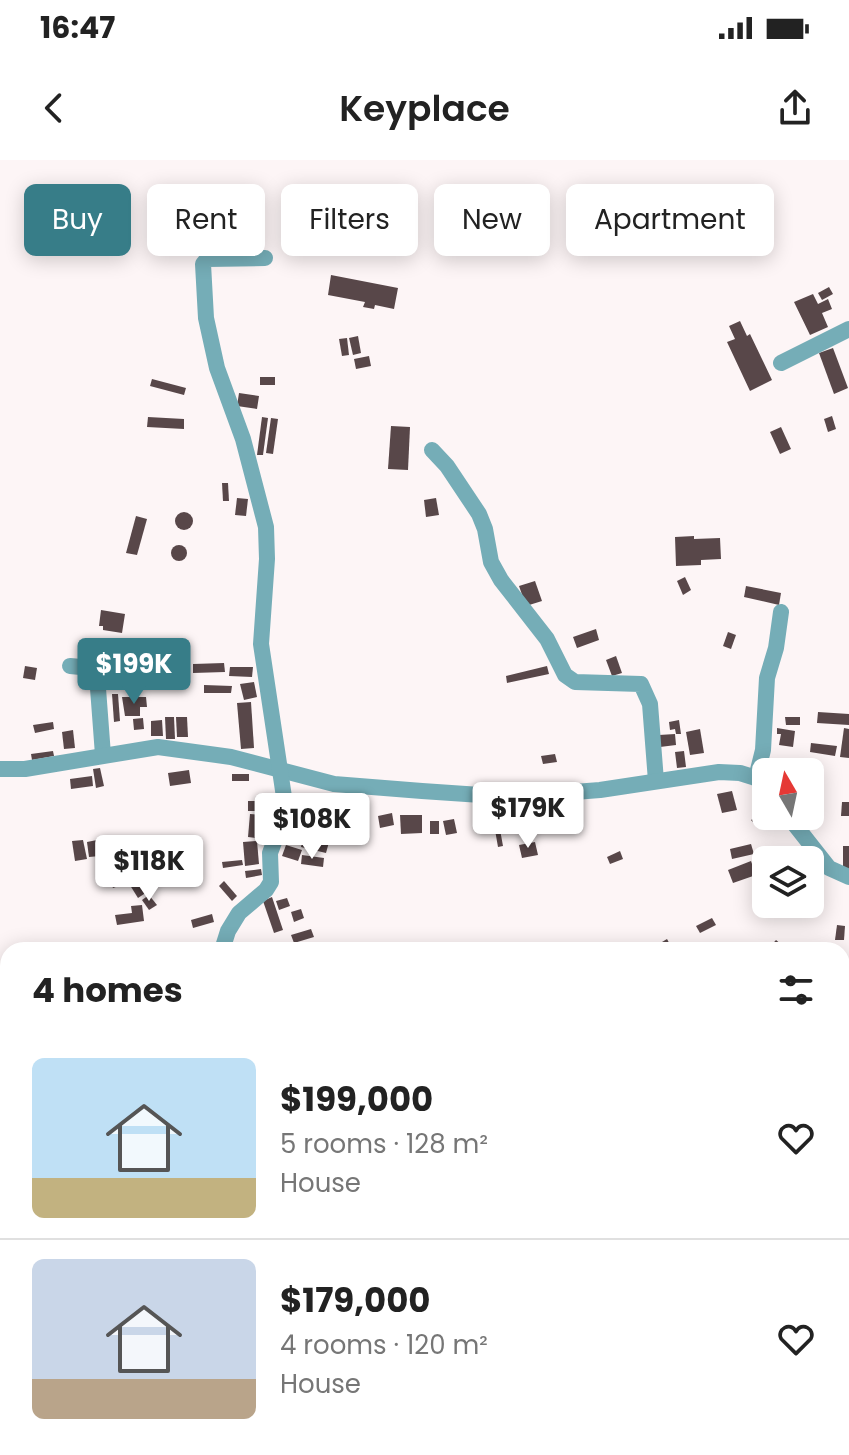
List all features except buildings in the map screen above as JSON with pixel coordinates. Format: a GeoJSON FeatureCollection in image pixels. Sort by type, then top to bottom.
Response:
{"type":"FeatureCollection","features":[{"type":"Feature","properties":{"kind":"street"},"geometry":{"type":"LineString","coordinates":[[225,942],[239,913],[271,882],[270,853],[280,826],[284,797],[261,644],[266,527],[236,415],[217,368],[206,318],[203,264],[207,259],[265,258]]}},
{"type":"Feature","properties":{"kind":"street"},"geometry":{"type":"LineString","coordinates":[[781,363],[849,329]]}},
{"type":"Feature","properties":{"kind":"street"},"geometry":{"type":"LineString","coordinates":[[432,450],[447,466],[479,514],[491,562],[501,580],[547,639],[565,675],[575,682],[641,684],[650,704],[656,781]]}},
{"type":"Feature","properties":{"kind":"street"},"geometry":{"type":"LineString","coordinates":[[763,758],[767,678],[776,648],[781,612]]}},
{"type":"Feature","properties":{"kind":"street"},"geometry":{"type":"LineString","coordinates":[[70,666],[92,668],[97,675],[103,755]]}},
{"type":"Feature","properties":{"kind":"street"},"geometry":{"type":"LineString","coordinates":[[0,769],[25,769],[158,747],[231,757],[334,784],[511,797],[600,790],[719,772],[740,773],[752,779]]}},
{"type":"Feature","properties":{"kind":"street"},"geometry":{"type":"LineString","coordinates":[[799,830],[829,868],[849,877]]}}]}
